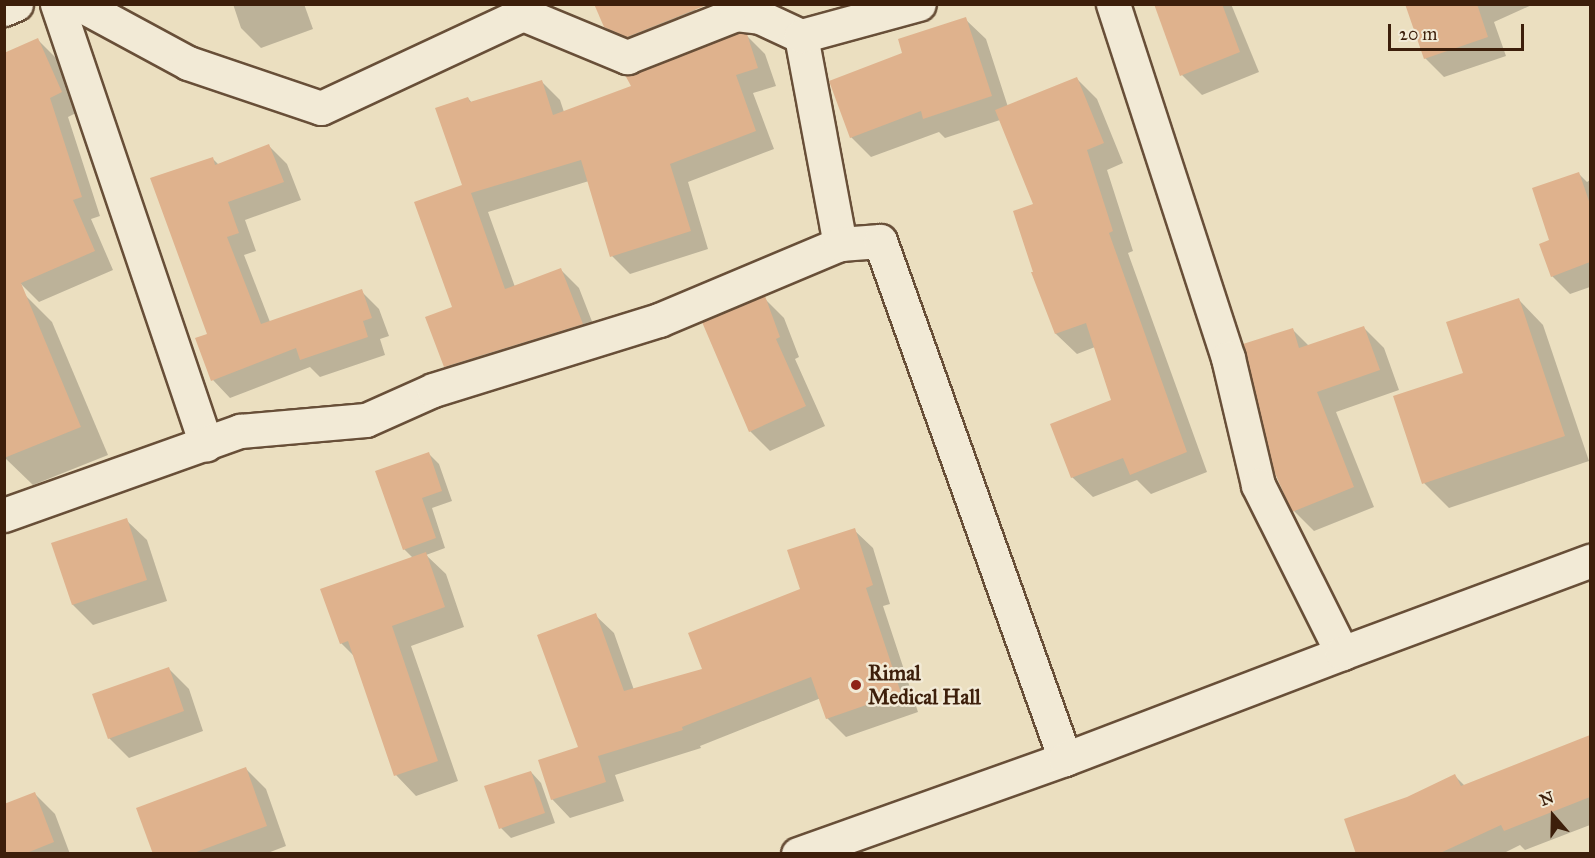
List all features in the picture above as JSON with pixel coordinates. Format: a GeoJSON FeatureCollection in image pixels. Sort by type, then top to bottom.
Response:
{"type":"FeatureCollection","features":[{"type":"Feature","properties":{"kind":"street"},"geometry":{"type":"LineString","coordinates":[[4,9],[16,4]]}},
{"type":"Feature","properties":{"kind":"street"},"geometry":{"type":"LineString","coordinates":[[57,4],[206,444]]}},
{"type":"Feature","properties":{"kind":"street"},"geometry":{"type":"LineString","coordinates":[[79,4],[188,63],[321,108],[523,14],[627,57],[736,14],[760,17],[801,36],[919,4]]}},
{"type":"Feature","properties":{"kind":"street"},"geometry":{"type":"LineString","coordinates":[[1113,4],[1228,358],[1258,485],[1342,652]]}},
{"type":"Feature","properties":{"kind":"street"},"geometry":{"type":"LineString","coordinates":[[801,36],[840,244]]}},
{"type":"Feature","properties":{"kind":"street"},"geometry":{"type":"LineString","coordinates":[[4,515],[240,431],[366,420],[433,390],[659,320],[840,244],[880,241],[1065,759]]}},
{"type":"Feature","properties":{"kind":"street"},"geometry":{"type":"LineString","coordinates":[[798,854],[1065,759],[1342,652],[1590,561]]}},
{"type":"Feature","properties":{"kind":"building"},"geometry":{"type":"Polygon","coordinates":[[[594,4],[709,4],[627,37],[604,27],[594,4]]]}},
{"type":"Feature","properties":{"kind":"building"},"geometry":{"type":"Polygon","coordinates":[[[1154,4],[1222,4],[1240,52],[1180,76],[1154,4]]]}},
{"type":"Feature","properties":{"kind":"building"},"geometry":{"type":"Polygon","coordinates":[[[1405,4],[1477,4],[1488,37],[1424,59],[1405,4]]]}},
{"type":"Feature","properties":{"kind":"building"},"geometry":{"type":"Polygon","coordinates":[[[966,17],[992,96],[923,119],[921,111],[850,138],[829,81],[902,53],[898,39],[966,17]]]}},
{"type":"Feature","properties":{"kind":"building"},"geometry":{"type":"Polygon","coordinates":[[[738,33],[747,34],[758,68],[736,75],[756,131],[670,164],[691,231],[610,257],[581,160],[471,193],[505,289],[561,268],[583,324],[444,367],[425,317],[452,307],[414,202],[462,185],[435,108],[468,97],[470,102],[542,80],[553,115],[631,86],[625,75],[634,74],[738,33]]]}},
{"type":"Feature","properties":{"kind":"building"},"geometry":{"type":"Polygon","coordinates":[[[38,38],[62,92],[50,98],[82,197],[73,200],[95,251],[21,283],[81,427],[4,458],[4,53],[38,38]]]}},
{"type":"Feature","properties":{"kind":"building"},"geometry":{"type":"Polygon","coordinates":[[[1077,77],[1104,143],[1087,150],[1113,231],[1109,233],[1187,452],[1130,475],[1123,458],[1071,478],[1050,424],[1111,400],[1086,323],[1055,334],[1031,272],[1033,272],[1013,211],[1033,204],[995,110],[1077,77]]]}},
{"type":"Feature","properties":{"kind":"building"},"geometry":{"type":"Polygon","coordinates":[[[269,144],[284,182],[228,202],[239,233],[227,237],[261,324],[362,289],[372,318],[363,321],[368,337],[300,360],[296,348],[211,381],[195,338],[207,334],[150,178],[213,157],[215,165],[269,144]]]}},
{"type":"Feature","properties":{"kind":"building"},"geometry":{"type":"Polygon","coordinates":[[[1579,172],[1590,204],[1590,262],[1551,277],[1539,244],[1549,240],[1532,188],[1579,172]]]}},
{"type":"Feature","properties":{"kind":"building"},"geometry":{"type":"Polygon","coordinates":[[[765,296],[780,337],[776,339],[806,406],[749,432],[702,322],[765,296]]]}},
{"type":"Feature","properties":{"kind":"building"},"geometry":{"type":"Polygon","coordinates":[[[1519,298],[1565,436],[1422,484],[1393,396],[1463,373],[1446,322],[1519,298]]]}},
{"type":"Feature","properties":{"kind":"building"},"geometry":{"type":"Polygon","coordinates":[[[1364,326],[1380,370],[1317,392],[1354,487],[1292,512],[1274,471],[1243,344],[1293,328],[1299,348],[1364,326]]]}},
{"type":"Feature","properties":{"kind":"building"},"geometry":{"type":"Polygon","coordinates":[[[429,452],[442,491],[422,498],[436,538],[403,550],[375,471],[429,452]]]}},
{"type":"Feature","properties":{"kind":"building"},"geometry":{"type":"Polygon","coordinates":[[[127,518],[147,580],[72,605],[51,543],[127,518]]]}},
{"type":"Feature","properties":{"kind":"building"},"geometry":{"type":"Polygon","coordinates":[[[855,528],[873,585],[866,588],[901,693],[826,719],[811,677],[682,727],[683,730],[598,756],[606,782],[551,800],[538,760],[578,747],[537,635],[596,613],[624,691],[702,669],[688,633],[800,589],[787,550],[855,528]]]}},
{"type":"Feature","properties":{"kind":"building"},"geometry":{"type":"Polygon","coordinates":[[[426,552],[445,607],[392,626],[438,761],[394,776],[348,641],[340,644],[320,589],[426,552]]]}},
{"type":"Feature","properties":{"kind":"building"},"geometry":{"type":"Polygon","coordinates":[[[169,667],[184,711],[108,739],[92,694],[169,667]]]}},
{"type":"Feature","properties":{"kind":"building"},"geometry":{"type":"Polygon","coordinates":[[[1590,735],[1590,797],[1504,831],[1501,825],[1438,854],[1356,854],[1344,819],[1407,797],[1455,774],[1461,786],[1590,735]]]}},
{"type":"Feature","properties":{"kind":"building"},"geometry":{"type":"Polygon","coordinates":[[[246,767],[267,826],[191,854],[153,854],[136,808],[246,767]]]}},
{"type":"Feature","properties":{"kind":"building"},"geometry":{"type":"Polygon","coordinates":[[[531,771],[545,813],[499,829],[484,786],[531,771]]]}},
{"type":"Feature","properties":{"kind":"building"},"geometry":{"type":"Polygon","coordinates":[[[35,792],[54,842],[24,854],[4,854],[4,804],[35,792]]]}},
{"type":"Feature","properties":{"kind":"place","name":"Rimal Medical Hall"},"geometry":{"type":"Point","coordinates":[856,685]}}]}
